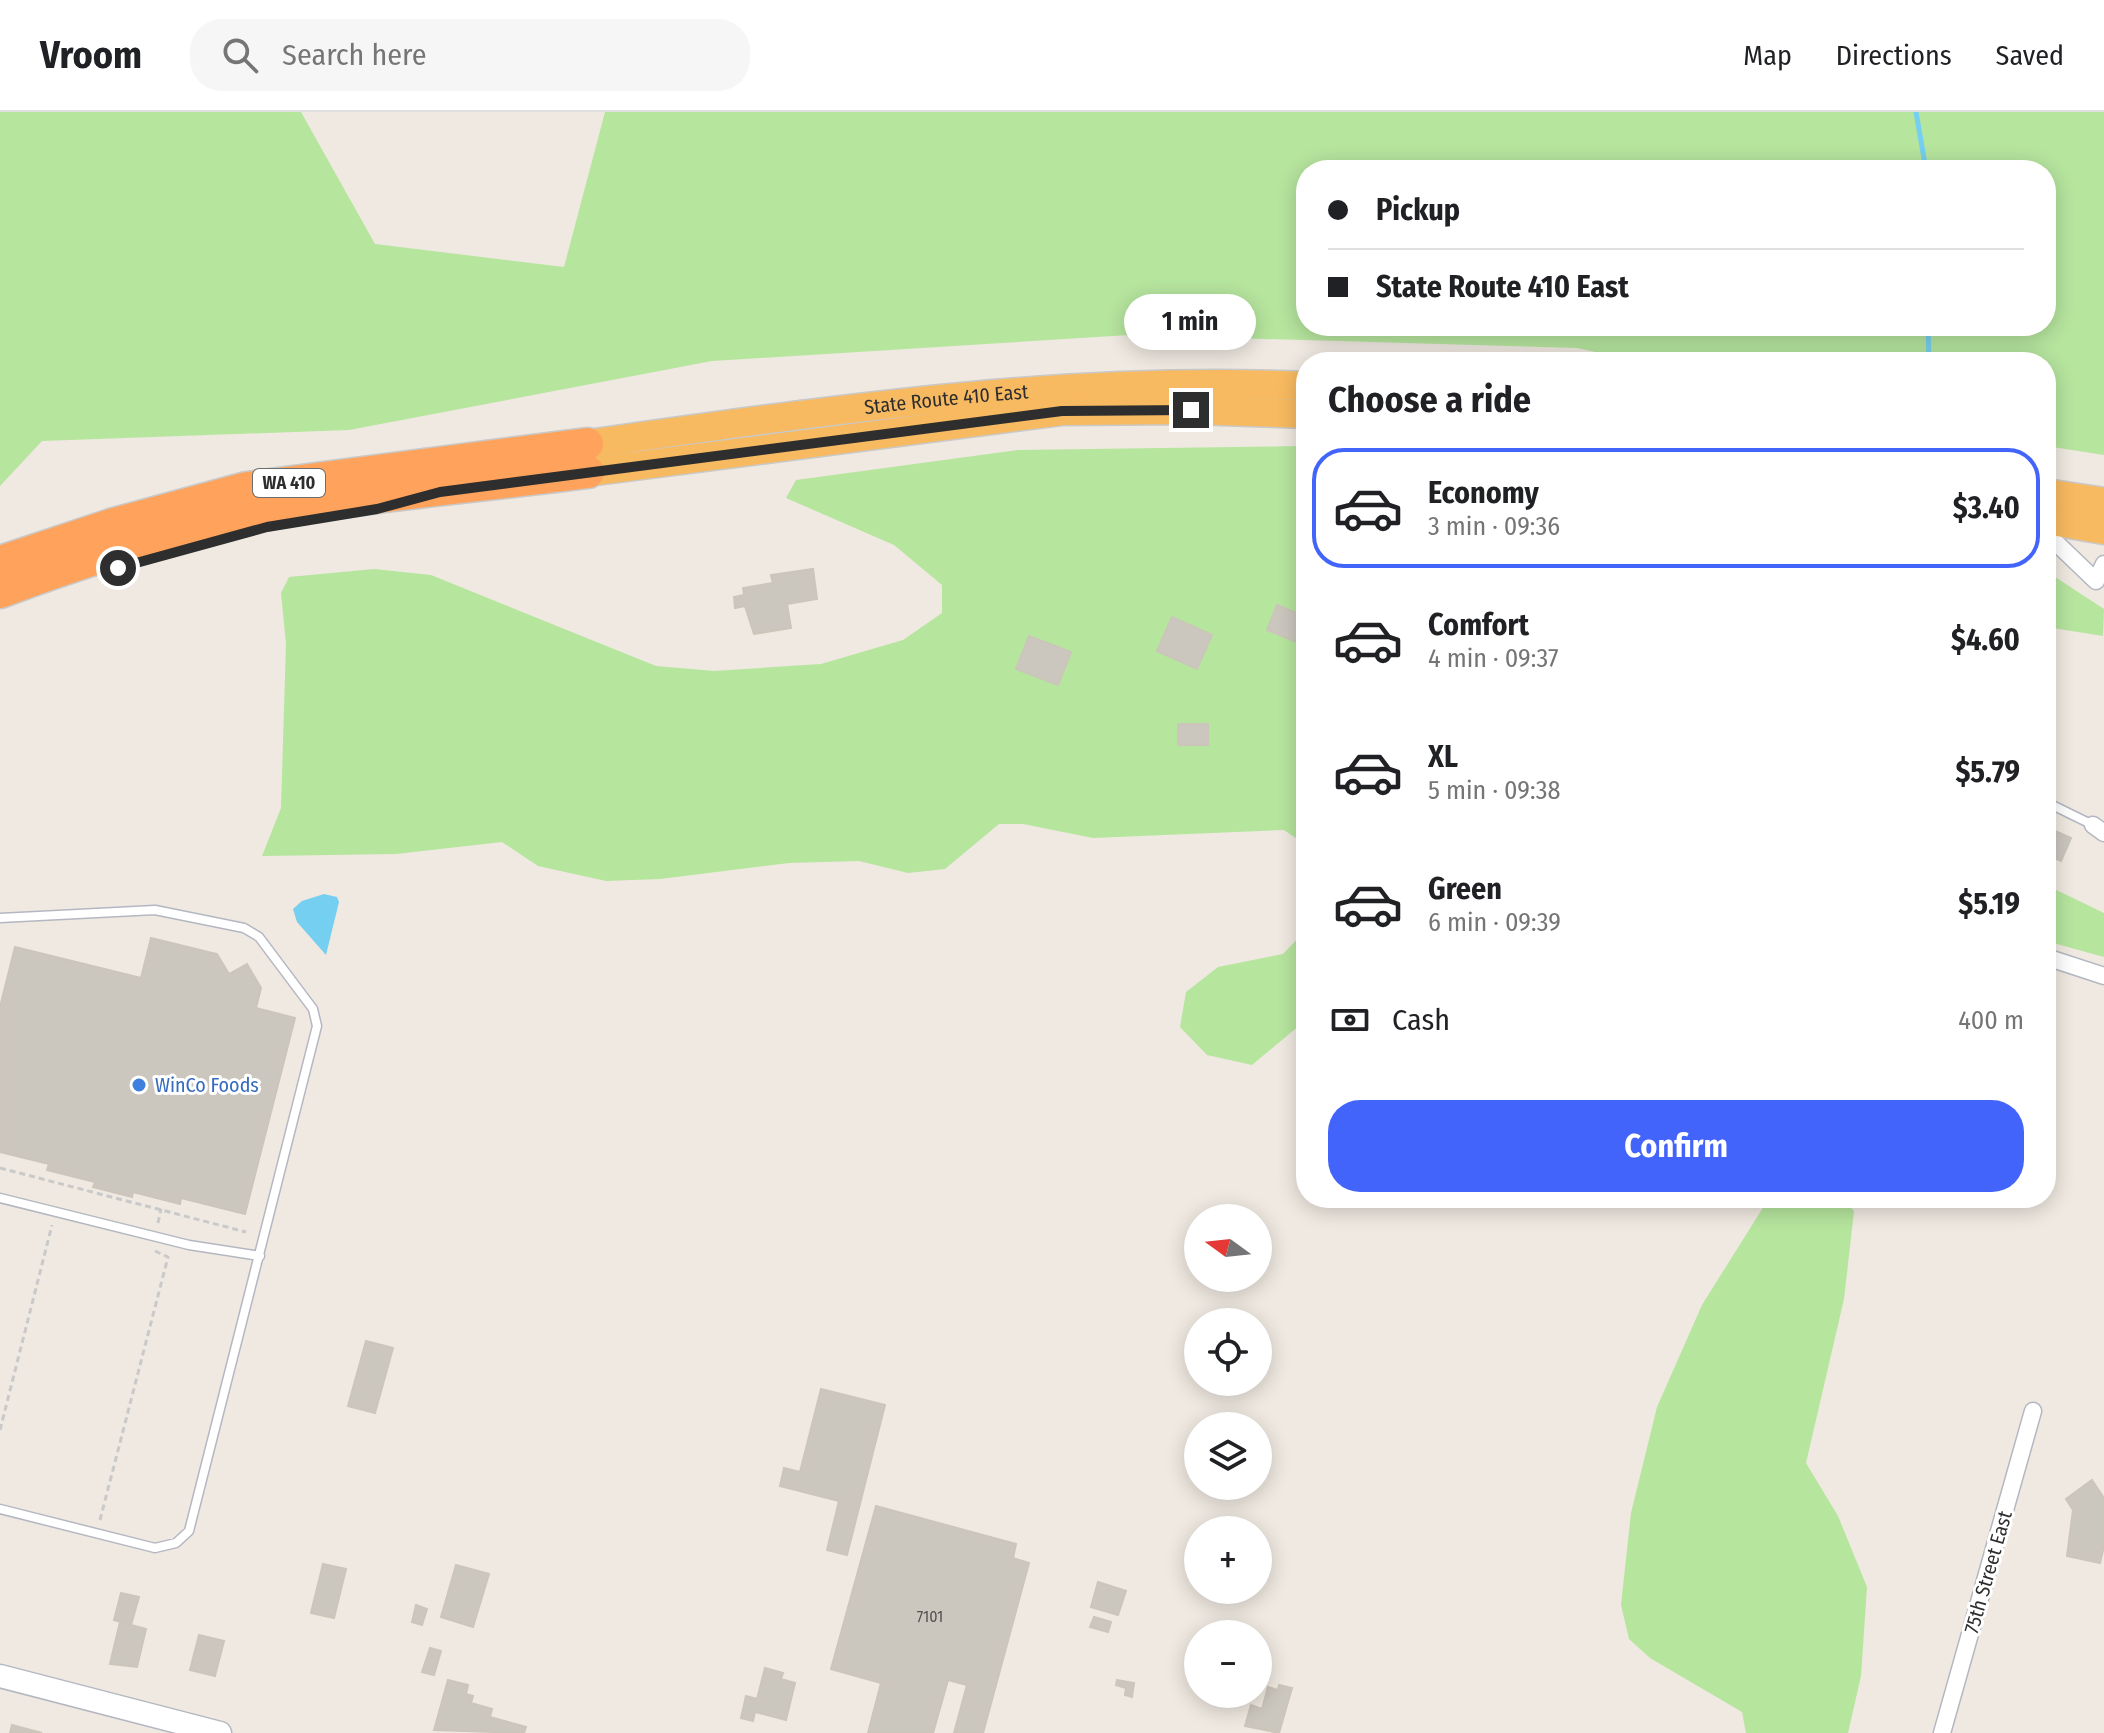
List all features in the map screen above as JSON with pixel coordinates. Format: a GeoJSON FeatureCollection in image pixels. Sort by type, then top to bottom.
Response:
{"type":"FeatureCollection","features":[{"type":"Feature","properties":{"kind":"highway","name":"State Route 410 East"},"geometry":{"type":"LineString","coordinates":[[587,458],[1026,390],[1163,384],[1296,386]]}},
{"type":"Feature","properties":{"kind":"highway","name":"State Route 410 East"},"geometry":{"type":"LineString","coordinates":[[587,458],[1062,411],[1296,414]]}},
{"type":"Feature","properties":{"kind":"highway","name":"WA 410"},"geometry":{"type":"LineString","coordinates":[[0,592],[72,566],[199,529],[333,504],[440,492],[587,458]]}},
{"type":"Feature","properties":{"kind":"highway","name":"WA 410"},"geometry":{"type":"LineString","coordinates":[[0,562],[111,525],[247,488],[587,458]]}},
{"type":"Feature","properties":{"kind":"highway"},"geometry":{"type":"LineString","coordinates":[[0,612],[180,549],[309,519],[377,509],[440,492]]}},
{"type":"Feature","properties":{"kind":"highway"},"geometry":{"type":"LineString","coordinates":[[2056,495],[2104,502]]}},
{"type":"Feature","properties":{"kind":"highway"},"geometry":{"type":"LineString","coordinates":[[2056,522],[2104,530]]}},
{"type":"Feature","properties":{"kind":"street"},"geometry":{"type":"LineString","coordinates":[[2056,543],[2100,585]]}},
{"type":"Feature","properties":{"kind":"street"},"geometry":{"type":"LineString","coordinates":[[2100,585],[2104,564]]}},
{"type":"Feature","properties":{"kind":"street"},"geometry":{"type":"LineString","coordinates":[[2056,960],[2104,976]]}},
{"type":"Feature","properties":{"kind":"street","name":"75th Street East"},"geometry":{"type":"LineString","coordinates":[[1942,1733],[2033,1411]]}},
{"type":"Feature","properties":{"kind":"street"},"geometry":{"type":"LineString","coordinates":[[0,1676],[220,1733]]}},
{"type":"Feature","properties":{"kind":"lane"},"geometry":{"type":"LineString","coordinates":[[2056,807],[2099,829]]}},
{"type":"Feature","properties":{"kind":"lane"},"geometry":{"type":"LineString","coordinates":[[0,918],[155,910],[244,928],[259,937],[313,1009],[317,1026],[189,1531],[183,1538],[162,1548],[0,1509]]}},
{"type":"Feature","properties":{"kind":"lane"},"geometry":{"type":"LineString","coordinates":[[0,1198],[156,1237],[260,1256]]}},
{"type":"Feature","properties":{"kind":"path"},"geometry":{"type":"LineString","coordinates":[[0,1168],[246,1232]]}},
{"type":"Feature","properties":{"kind":"path"},"geometry":{"type":"LineString","coordinates":[[0,1430],[61,1184]]}},
{"type":"Feature","properties":{"kind":"path"},"geometry":{"type":"LineString","coordinates":[[97,1533],[168,1257],[154,1254],[161,1209]]}},
{"type":"Feature","properties":{"kind":"green space"},"geometry":{"type":"Polygon","coordinates":[[[0,112],[301,112],[375,244],[564,267],[605,112],[2104,112],[2104,455],[2056,448],[2056,352],[1596,352],[1577,348],[1129,335],[712,361],[349,430],[42,441],[0,486],[0,112]]]}},
{"type":"Feature","properties":{"kind":"green space"},"geometry":{"type":"Polygon","coordinates":[[[1296,446],[1296,838],[1284,830],[1093,838],[1023,824],[999,824],[945,869],[908,873],[859,861],[789,863],[660,879],[606,881],[538,866],[502,842],[396,854],[262,856],[281,808],[286,644],[281,593],[289,577],[374,569],[431,575],[656,666],[714,671],[821,664],[903,640],[942,613],[942,585],[894,545],[786,498],[796,480],[1018,450],[1296,446]]]}},
{"type":"Feature","properties":{"kind":"green space"},"geometry":{"type":"Polygon","coordinates":[[[2056,578],[2104,609],[2103,636],[2056,629],[2056,578]]]}},
{"type":"Feature","properties":{"kind":"green space"},"geometry":{"type":"Polygon","coordinates":[[[2056,890],[2104,913],[2104,957],[2056,944],[2056,890]]]}},
{"type":"Feature","properties":{"kind":"green space"},"geometry":{"type":"Polygon","coordinates":[[[1296,940],[1296,1028],[1252,1065],[1207,1055],[1180,1027],[1186,992],[1218,967],[1283,954],[1296,940]]]}},
{"type":"Feature","properties":{"kind":"green space"},"geometry":{"type":"Polygon","coordinates":[[[1763,1208],[1851,1208],[1854,1211],[1844,1299],[1806,1463],[1838,1516],[1867,1587],[1861,1676],[1848,1733],[1746,1733],[1742,1712],[1650,1658],[1629,1639],[1621,1605],[1631,1513],[1657,1407],[1702,1305],[1763,1208]]]}},
{"type":"Feature","properties":{"kind":"water"},"geometry":{"type":"Polygon","coordinates":[[[324,894],[337,897],[339,902],[326,955],[297,922],[293,909],[302,901],[324,894]]]}},
{"type":"Feature","properties":{"kind":"building"},"geometry":{"type":"Polygon","coordinates":[[[813,569],[817,599],[787,604],[791,628],[754,634],[745,606],[735,608],[734,597],[744,595],[743,588],[773,583],[771,575],[813,569]]]}},
{"type":"Feature","properties":{"kind":"building"},"geometry":{"type":"Polygon","coordinates":[[[1277,605],[1296,613],[1296,642],[1267,630],[1277,605]]]}},
{"type":"Feature","properties":{"kind":"building"},"geometry":{"type":"Polygon","coordinates":[[[1172,617],[1212,635],[1197,669],[1157,651],[1172,617]]]}},
{"type":"Feature","properties":{"kind":"building"},"geometry":{"type":"Polygon","coordinates":[[[1029,636],[1071,652],[1058,685],[1016,669],[1029,636]]]}},
{"type":"Feature","properties":{"kind":"building"},"geometry":{"type":"Polygon","coordinates":[[[1178,724],[1208,724],[1208,745],[1178,745],[1178,724]]]}},
{"type":"Feature","properties":{"kind":"building"},"geometry":{"type":"Polygon","coordinates":[[[2056,831],[2071,838],[2061,861],[2056,859],[2056,831]]]}},
{"type":"Feature","properties":{"kind":"building","name":"WinCo Foods"},"geometry":{"type":"Polygon","coordinates":[[[151,938],[217,954],[229,974],[247,964],[261,988],[256,1008],[295,1018],[245,1214],[181,1198],[180,1204],[133,1192],[132,1197],[93,1187],[95,1182],[47,1170],[49,1164],[0,1152],[0,1007],[15,947],[141,978],[151,938]]]}},
{"type":"Feature","properties":{"kind":"building"},"geometry":{"type":"Polygon","coordinates":[[[366,1341],[393,1348],[375,1413],[348,1406],[366,1341]]]}},
{"type":"Feature","properties":{"kind":"building"},"geometry":{"type":"Polygon","coordinates":[[[821,1389],[885,1405],[847,1555],[827,1550],[839,1501],[780,1486],[784,1468],[800,1472],[821,1389]]]}},
{"type":"Feature","properties":{"kind":"building"},"geometry":{"type":"Polygon","coordinates":[[[2092,1480],[2104,1498],[2104,1546],[2100,1563],[2067,1556],[2073,1510],[2066,1499],[2092,1480]]]}},
{"type":"Feature","properties":{"kind":"building"},"geometry":{"type":"Polygon","coordinates":[[[876,1506],[1016,1544],[1013,1558],[1029,1563],[983,1733],[954,1733],[967,1685],[948,1680],[933,1733],[868,1733],[881,1683],[831,1669],[876,1506]]]}},
{"type":"Feature","properties":{"kind":"building"},"geometry":{"type":"Polygon","coordinates":[[[323,1564],[346,1569],[334,1618],[311,1613],[323,1564]]]}},
{"type":"Feature","properties":{"kind":"building"},"geometry":{"type":"Polygon","coordinates":[[[456,1565],[489,1574],[473,1627],[441,1617],[456,1565]]]}},
{"type":"Feature","properties":{"kind":"building"},"geometry":{"type":"Polygon","coordinates":[[[1098,1582],[1126,1591],[1118,1615],[1091,1607],[1098,1582]]]}},
{"type":"Feature","properties":{"kind":"building"},"geometry":{"type":"Polygon","coordinates":[[[121,1593],[139,1597],[131,1625],[114,1620],[121,1593]]]}},
{"type":"Feature","properties":{"kind":"building"},"geometry":{"type":"Polygon","coordinates":[[[416,1605],[427,1609],[422,1625],[412,1622],[416,1605]]]}},
{"type":"Feature","properties":{"kind":"building"},"geometry":{"type":"Polygon","coordinates":[[[1094,1617],[1111,1622],[1108,1632],[1090,1627],[1094,1617]]]}},
{"type":"Feature","properties":{"kind":"building"},"geometry":{"type":"Polygon","coordinates":[[[120,1622],[146,1629],[137,1667],[110,1664],[120,1622]]]}},
{"type":"Feature","properties":{"kind":"building"},"geometry":{"type":"Polygon","coordinates":[[[199,1635],[224,1641],[215,1676],[190,1670],[199,1635]]]}},
{"type":"Feature","properties":{"kind":"building"},"geometry":{"type":"Polygon","coordinates":[[[430,1648],[441,1651],[434,1675],[422,1672],[430,1648]]]}},
{"type":"Feature","properties":{"kind":"building"},"geometry":{"type":"Polygon","coordinates":[[[765,1668],[783,1673],[781,1679],[795,1683],[786,1720],[755,1712],[753,1721],[741,1718],[746,1696],[757,1699],[765,1668]]]}},
{"type":"Feature","properties":{"kind":"building"},"geometry":{"type":"Polygon","coordinates":[[[448,1680],[468,1685],[466,1694],[473,1696],[471,1703],[492,1709],[490,1717],[526,1727],[524,1733],[434,1730],[448,1680]]]}},
{"type":"Feature","properties":{"kind":"building"},"geometry":{"type":"Polygon","coordinates":[[[1117,1680],[1134,1683],[1132,1697],[1125,1695],[1126,1688],[1116,1685],[1117,1680]]]}},
{"type":"Feature","properties":{"kind":"building"},"geometry":{"type":"Polygon","coordinates":[[[1279,1685],[1292,1688],[1279,1733],[1245,1726],[1250,1708],[1272,1708],[1272,1688],[1278,1690],[1279,1685]]]}},
{"type":"Feature","properties":{"kind":"building"},"geometry":{"type":"Polygon","coordinates":[[[12,1725],[42,1733],[10,1733],[12,1725]]]}},
{"type":"Feature","properties":{"kind":"waterway"},"geometry":{"type":"LineString","coordinates":[[1916,112],[1924,160]]}},
{"type":"Feature","properties":{"kind":"waterway"},"geometry":{"type":"LineString","coordinates":[[1928,336],[1929,352]]}},
{"type":"Feature","properties":{"kind":"place","name":"WinCo Foods"},"geometry":{"type":"Point","coordinates":[139,1085]}},
{"type":"Feature","properties":{"kind":"route"},"geometry":{"type":"LineString","coordinates":[[118,568],[267,527],[377,509],[440,492],[1062,411],[1191,410]]}}]}
